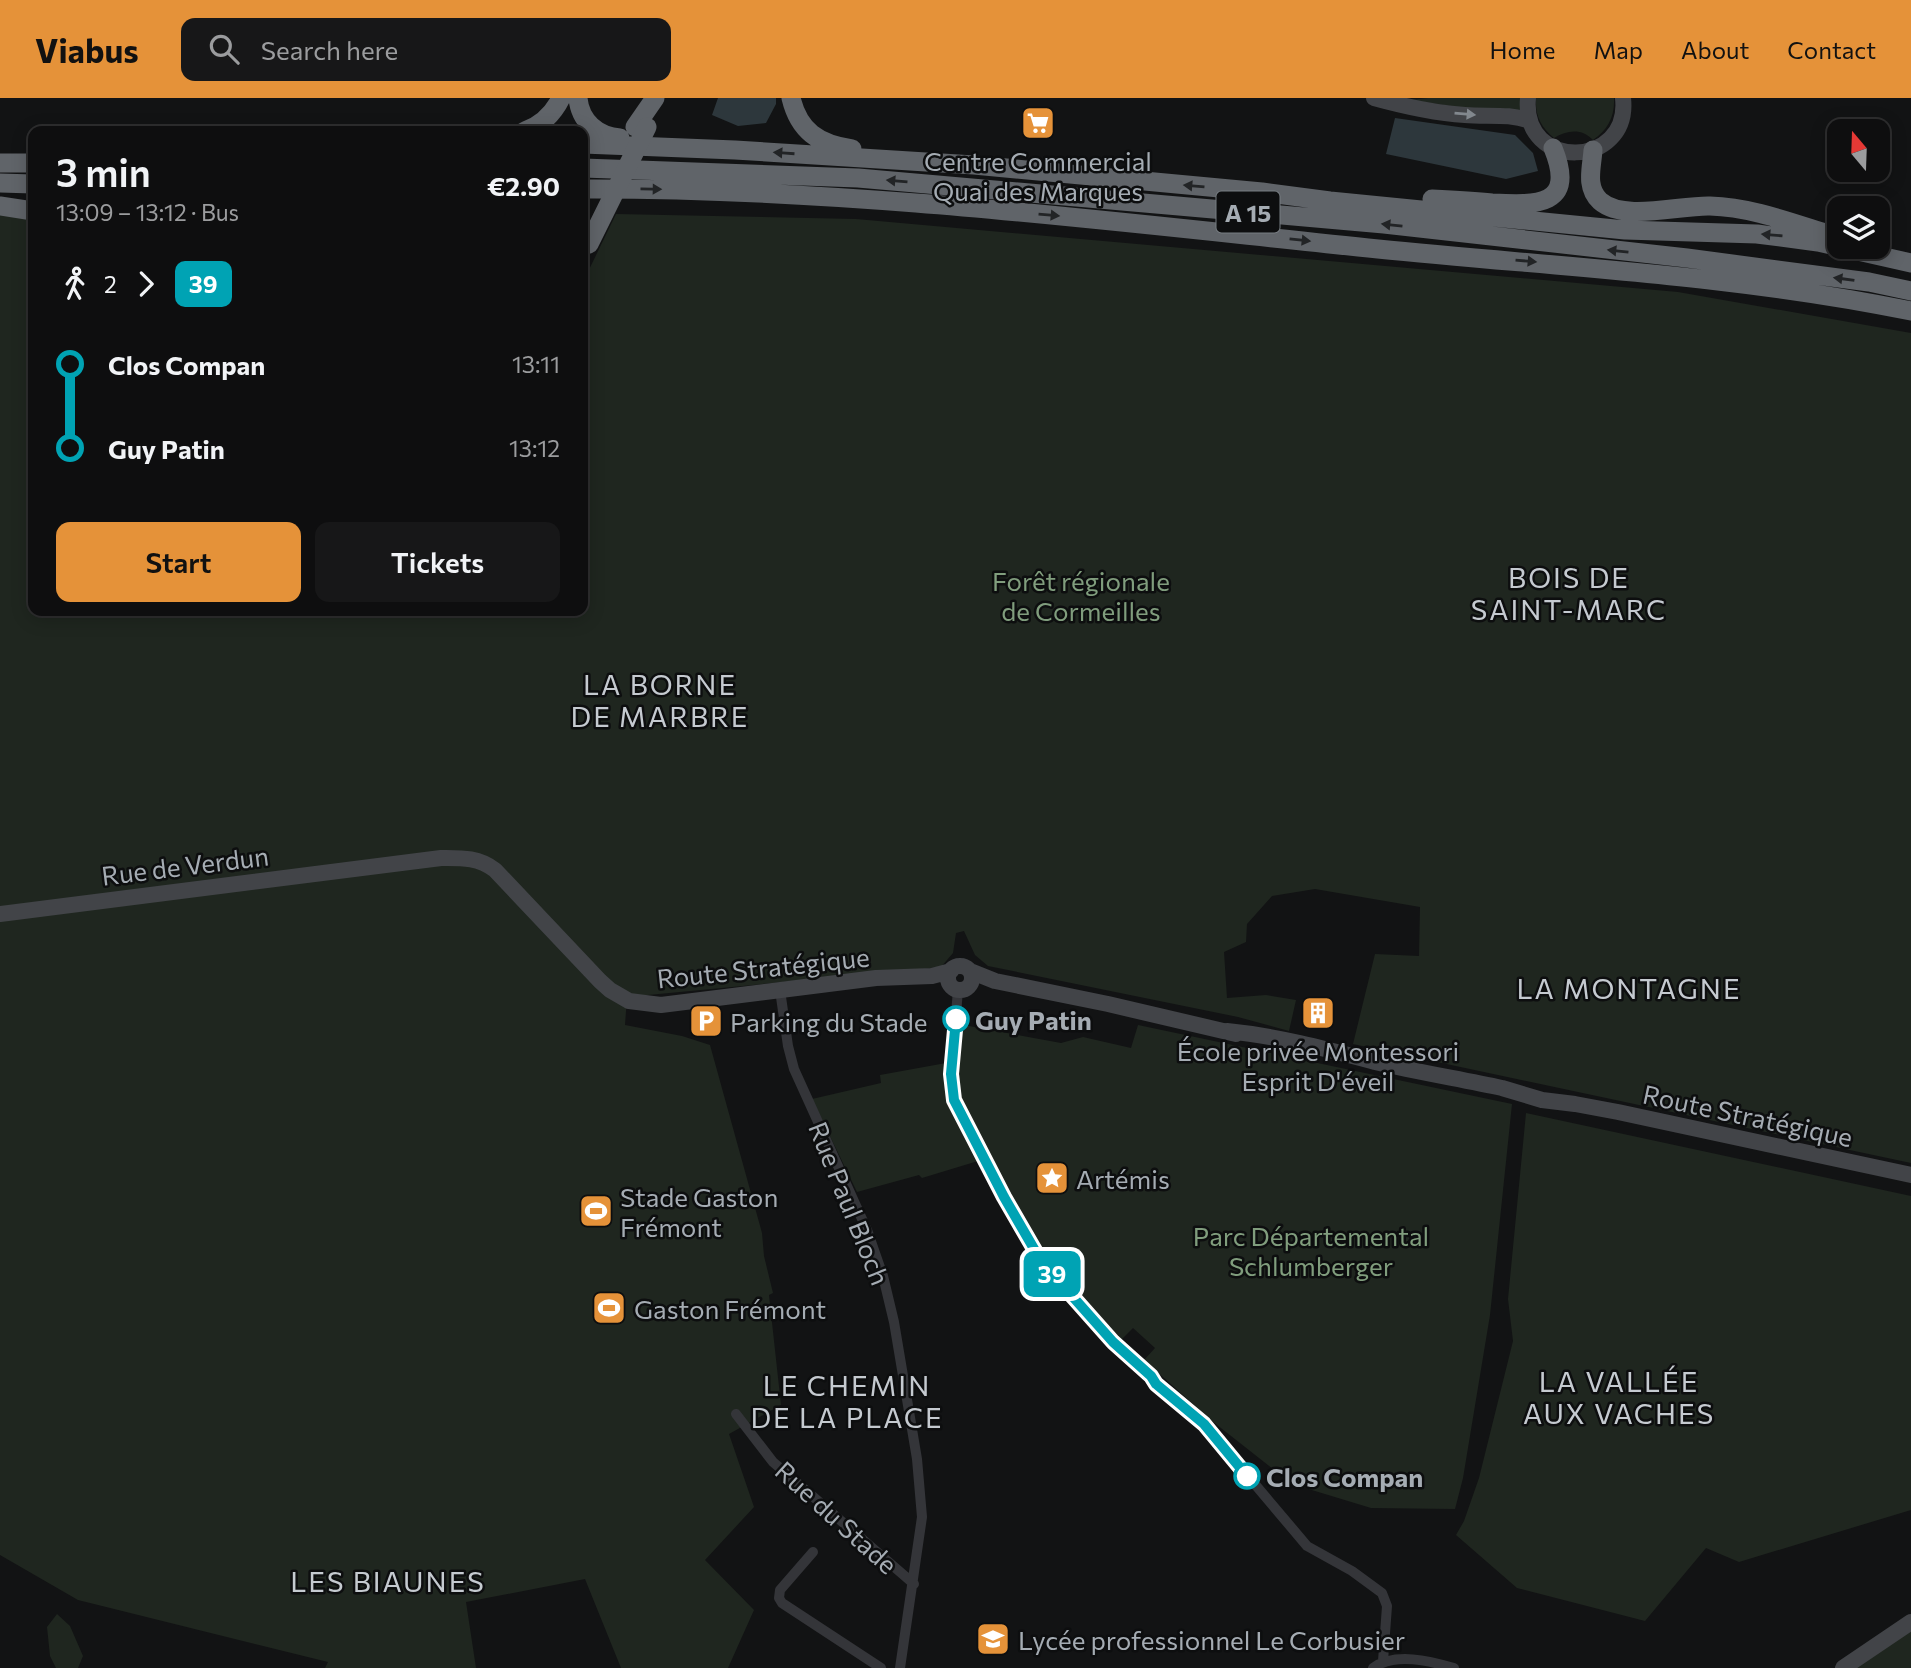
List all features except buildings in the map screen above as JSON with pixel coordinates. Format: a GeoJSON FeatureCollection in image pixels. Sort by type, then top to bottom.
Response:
{"type":"FeatureCollection","features":[{"type":"Feature","properties":{"kind":"highway"},"geometry":{"type":"LineString","coordinates":[[534,126],[545,120],[561,98]]}},
{"type":"Feature","properties":{"kind":"highway"},"geometry":{"type":"LineString","coordinates":[[578,98],[586,121],[602,134],[736,150]]}},
{"type":"Feature","properties":{"kind":"highway"},"geometry":{"type":"LineString","coordinates":[[641,127],[648,98]]}},
{"type":"Feature","properties":{"kind":"highway"},"geometry":{"type":"LineString","coordinates":[[588,236],[655,98]]}},
{"type":"Feature","properties":{"kind":"highway"},"geometry":{"type":"LineString","coordinates":[[641,127],[666,98]]}},
{"type":"Feature","properties":{"kind":"highway"},"geometry":{"type":"LineString","coordinates":[[791,98],[802,126],[816,138],[842,147],[974,165]]}},
{"type":"Feature","properties":{"kind":"highway"},"geometry":{"type":"LineString","coordinates":[[588,145],[736,150],[974,165],[1625,230],[1787,237],[1911,261]]}},
{"type":"Feature","properties":{"kind":"highway"},"geometry":{"type":"LineString","coordinates":[[1262,192],[1535,204],[1545,202],[1553,195],[1561,179],[1553,148]]}},
{"type":"Feature","properties":{"kind":"highway"},"geometry":{"type":"LineString","coordinates":[[1593,150],[1591,185],[1596,196],[1612,209],[1624,212],[1681,207],[1728,208],[1766,215],[1827,233]]}},
{"type":"Feature","properties":{"kind":"highway"},"geometry":{"type":"LineString","coordinates":[[0,163],[28,163]]}},
{"type":"Feature","properties":{"kind":"highway","name":"A 15"},"geometry":{"type":"LineString","coordinates":[[588,168],[858,178],[1384,224],[1687,258],[1869,282],[1911,291]]}},
{"type":"Feature","properties":{"kind":"highway"},"geometry":{"type":"LineString","coordinates":[[0,183],[28,184]]}},
{"type":"Feature","properties":{"kind":"highway","name":"A 15"},"geometry":{"type":"LineString","coordinates":[[588,189],[652,189],[864,200],[1089,218],[1683,277],[1866,302],[1911,311]]}},
{"type":"Feature","properties":{"kind":"highway"},"geometry":{"type":"LineString","coordinates":[[0,206],[28,210]]}},
{"type":"Feature","properties":{"kind":"highway"},"geometry":{"type":"LineString","coordinates":[[1890,254],[1911,261]]}},
{"type":"Feature","properties":{"kind":"street"},"geometry":{"type":"LineString","coordinates":[[1374,98],[1463,115],[1513,117],[1530,121]]}},
{"type":"Feature","properties":{"kind":"street"},"geometry":{"type":"LineString","coordinates":[[1528,98],[1530,121],[1537,134],[1553,148],[1568,153],[1593,150],[1609,140],[1619,126],[1623,98]]}},
{"type":"Feature","properties":{"kind":"street","name":"Route Stratégique"},"geometry":{"type":"LineString","coordinates":[[376,866],[440,858],[466,858],[487,864],[502,876],[600,981],[616,995],[636,1003],[678,1003],[876,978],[995,981],[1227,1031],[1256,1041],[1502,1088],[1534,1091],[1575,1104],[1911,1175]]}},
{"type":"Feature","properties":{"kind":"street","name":"Rue de Verdun"},"geometry":{"type":"LineString","coordinates":[[0,914],[376,866]]}},
{"type":"Feature","properties":{"kind":"street"},"geometry":{"type":"LineString","coordinates":[[960,980],[951,1074],[954,1100],[1037,1254],[1078,1305],[1113,1342],[1151,1376],[1156,1384],[1204,1424],[1307,1546],[1382,1592],[1388,1606],[1383,1661]]}},
{"type":"Feature","properties":{"kind":"street","name":"Rue Paul Bloch"},"geometry":{"type":"LineString","coordinates":[[780,990],[794,1069],[867,1230],[883,1276],[894,1322],[917,1459],[922,1517],[900,1668]]}},
{"type":"Feature","properties":{"kind":"street","name":"Rue du Stade"},"geometry":{"type":"LineString","coordinates":[[736,1414],[773,1462],[914,1584]]}},
{"type":"Feature","properties":{"kind":"street"},"geometry":{"type":"LineString","coordinates":[[813,1552],[780,1590],[779,1598],[782,1603],[881,1668]]}},
{"type":"Feature","properties":{"kind":"street"},"geometry":{"type":"LineString","coordinates":[[1843,1668],[1911,1622]]}},
{"type":"Feature","properties":{"kind":"street"},"geometry":{"type":"LineString","coordinates":[[1373,1668],[1383,1661],[1416,1660],[1454,1668]]}},
{"type":"Feature","properties":{"kind":"green space"},"geometry":{"type":"Polygon","coordinates":[[[1520,98],[1520,113],[1485,111],[1410,100],[1520,98]]]}},
{"type":"Feature","properties":{"kind":"green space"},"geometry":{"type":"Polygon","coordinates":[[[1536,98],[1614,98],[1612,117],[1603,132],[1593,140],[1589,136],[1574,132],[1554,138],[1540,121],[1536,98]]]}},
{"type":"Feature","properties":{"kind":"green space","name":"Forêt régionale de Cormeilles"},"geometry":{"type":"Polygon","coordinates":[[[0,213],[28,218],[28,616],[588,616],[588,272],[616,214],[856,219],[1678,292],[1911,333],[1911,1163],[1353,1044],[1375,954],[1419,956],[1420,907],[1315,889],[1272,896],[1247,924],[1246,942],[1224,952],[1227,998],[1266,995],[1296,1000],[1289,1031],[1238,1017],[988,966],[975,955],[964,931],[956,933],[953,953],[941,967],[627,997],[625,1025],[682,1036],[710,1045],[762,1233],[764,1256],[773,1293],[769,1295],[781,1405],[729,1434],[754,1507],[705,1560],[754,1610],[728,1668],[621,1668],[585,1579],[466,1602],[476,1668],[325,1668],[328,1662],[78,1600],[0,1555],[0,213]]]}},
{"type":"Feature","properties":{"kind":"green space","name":"Parc Départemental Schlumberger"},"geometry":{"type":"Polygon","coordinates":[[[958,1024],[1061,1043],[1083,1037],[1131,1048],[1138,1025],[1512,1104],[1490,1315],[1463,1478],[1455,1509],[1371,1508],[1292,1484],[1212,1421],[1144,1360],[1155,1348],[1133,1328],[1121,1340],[1099,1321],[1024,1224],[977,1139],[956,1094],[958,1024]]]}},
{"type":"Feature","properties":{"kind":"green space"},"geometry":{"type":"Polygon","coordinates":[[[946,1063],[945,1089],[950,1108],[978,1161],[922,1178],[919,1175],[857,1192],[812,1099],[881,1083],[880,1075],[946,1063]]]}},
{"type":"Feature","properties":{"kind":"green space"},"geometry":{"type":"Polygon","coordinates":[[[1526,1113],[1911,1196],[1911,1510],[1739,1562],[1706,1548],[1645,1621],[1517,1588],[1456,1535],[1464,1521],[1479,1478],[1513,1341],[1508,1299],[1526,1113]]]}},
{"type":"Feature","properties":{"kind":"green space"},"geometry":{"type":"Polygon","coordinates":[[[57,1614],[70,1626],[83,1656],[78,1668],[56,1668],[50,1656],[47,1627],[57,1614]]]}},
{"type":"Feature","properties":{"kind":"green space"},"geometry":{"type":"Polygon","coordinates":[[[1911,1626],[1911,1668],[1852,1668],[1911,1626]]]}},
{"type":"Feature","properties":{"kind":"shaded area"},"geometry":{"type":"Polygon","coordinates":[[[718,98],[776,98],[776,104],[766,123],[738,126],[712,115],[718,98]]]}},
{"type":"Feature","properties":{"kind":"shaded area"},"geometry":{"type":"Polygon","coordinates":[[[1395,118],[1515,135],[1533,153],[1538,171],[1506,179],[1386,154],[1395,118]]]}},
{"type":"Feature","properties":{"kind":"bus line","name":"39"},"geometry":{"type":"LineString","coordinates":[[956,1019],[951,1074],[952,1093],[958,1112],[1037,1254],[1078,1305],[1113,1342],[1151,1376],[1156,1384],[1204,1424],[1247,1476]]}},
{"type":"Feature","properties":{"kind":"place","name":"Centre Commercial Quai des Marques"},"geometry":{"type":"Point","coordinates":[1038,123]}},
{"type":"Feature","properties":{"kind":"place","name":"École privée Montessori Esprit D'éveil"},"geometry":{"type":"Point","coordinates":[1318,1013]}},
{"type":"Feature","properties":{"kind":"place","name":"Guy Patin"},"geometry":{"type":"Point","coordinates":[956,1019]}},
{"type":"Feature","properties":{"kind":"place","name":"Parking du Stade"},"geometry":{"type":"Point","coordinates":[706,1021]}},
{"type":"Feature","properties":{"kind":"place","name":"Artémis"},"geometry":{"type":"Point","coordinates":[1052,1178]}},
{"type":"Feature","properties":{"kind":"place","name":"Stade Gaston Frémont"},"geometry":{"type":"Point","coordinates":[596,1211]}},
{"type":"Feature","properties":{"kind":"place","name":"Gaston Frémont"},"geometry":{"type":"Point","coordinates":[609,1308]}},
{"type":"Feature","properties":{"kind":"place","name":"Clos Compan"},"geometry":{"type":"Point","coordinates":[1247,1476]}},
{"type":"Feature","properties":{"kind":"place","name":"Lycée professionnel Le Corbusier"},"geometry":{"type":"Point","coordinates":[993,1639]}},
{"type":"Feature","properties":{"kind":"district","name":"BOIS DE SAINT-MARC"},"geometry":{"type":"Point","coordinates":[1569,593]}},
{"type":"Feature","properties":{"kind":"district","name":"LA BORNE DE MARBRE"},"geometry":{"type":"Point","coordinates":[660,700]}},
{"type":"Feature","properties":{"kind":"district","name":"LA MONTAGNE"},"geometry":{"type":"Point","coordinates":[1629,988]}},
{"type":"Feature","properties":{"kind":"district","name":"LA VALLÉE AUX VACHES"},"geometry":{"type":"Point","coordinates":[1619,1397]}},
{"type":"Feature","properties":{"kind":"district","name":"LE CHEMIN DE LA PLACE"},"geometry":{"type":"Point","coordinates":[847,1401]}},
{"type":"Feature","properties":{"kind":"district","name":"LES BIAUNES"},"geometry":{"type":"Point","coordinates":[388,1581]}}]}
